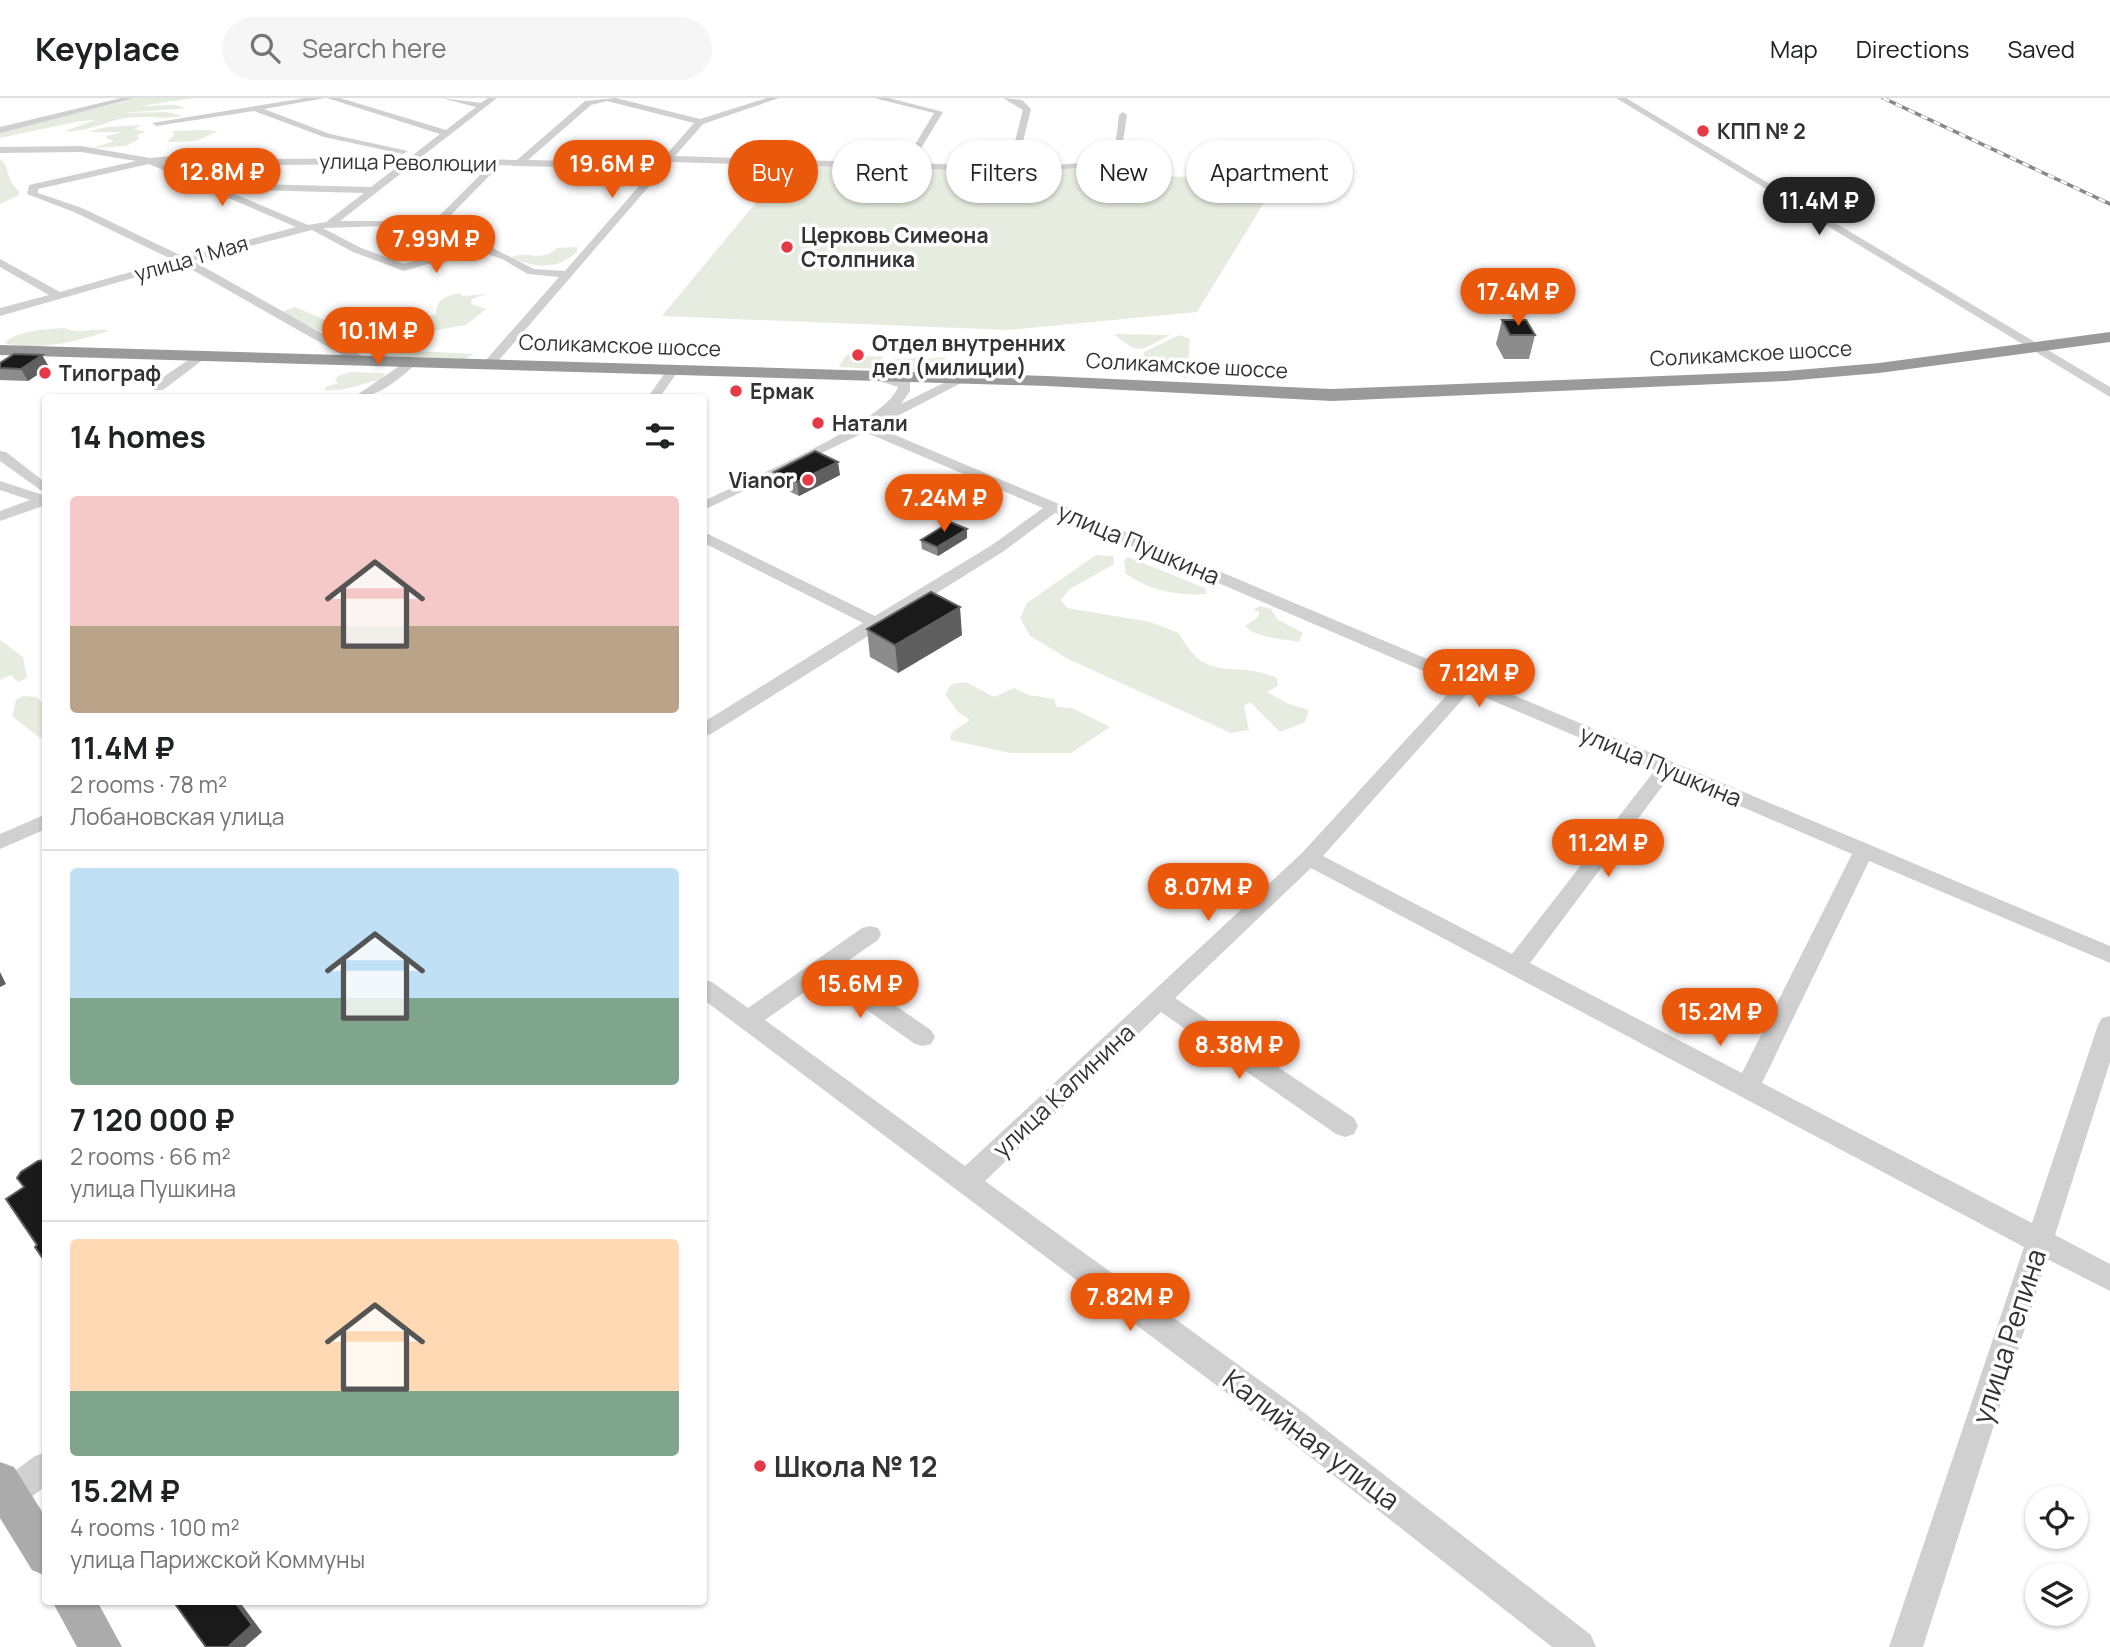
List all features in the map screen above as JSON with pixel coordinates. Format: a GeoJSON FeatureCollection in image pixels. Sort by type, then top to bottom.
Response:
{"type":"FeatureCollection","features":[{"type":"Feature","properties":{"kind":"highway","name":"Соликамское шоссе"},"geometry":{"type":"LineString","coordinates":[[0,350],[876,375],[1268,393],[1380,394],[1786,376],[1879,368],[2110,337]]}},
{"type":"Feature","properties":{"kind":"main road"},"geometry":{"type":"LineString","coordinates":[[4,1488],[42,1550]]}},
{"type":"Feature","properties":{"kind":"main road"},"geometry":{"type":"LineString","coordinates":[[75,1605],[101,1647]]}},
{"type":"Feature","properties":{"kind":"street"},"geometry":{"type":"LineString","coordinates":[[92,98],[106,104]]}},
{"type":"Feature","properties":{"kind":"street"},"geometry":{"type":"LineString","coordinates":[[0,130],[131,98]]}},
{"type":"Feature","properties":{"kind":"street"},"geometry":{"type":"LineString","coordinates":[[156,123],[321,98]]}},
{"type":"Feature","properties":{"kind":"street"},"geometry":{"type":"LineString","coordinates":[[331,98],[446,133]]}},
{"type":"Feature","properties":{"kind":"street"},"geometry":{"type":"LineString","coordinates":[[445,98],[482,106]]}},
{"type":"Feature","properties":{"kind":"street","name":"улица 1 Мая"},"geometry":{"type":"LineString","coordinates":[[0,312],[181,261],[329,224],[493,98]]}},
{"type":"Feature","properties":{"kind":"street"},"geometry":{"type":"LineString","coordinates":[[519,163],[588,103],[607,98],[700,122]]}},
{"type":"Feature","properties":{"kind":"street"},"geometry":{"type":"LineString","coordinates":[[489,364],[700,122],[775,98]]}},
{"type":"Feature","properties":{"kind":"street"},"geometry":{"type":"LineString","coordinates":[[878,98],[939,112],[923,140]]}},
{"type":"Feature","properties":{"kind":"street"},"geometry":{"type":"LineString","coordinates":[[1007,98],[1019,102],[1027,109],[1019,140]]}},
{"type":"Feature","properties":{"kind":"street"},"geometry":{"type":"LineString","coordinates":[[1620,98],[2110,393]]}},
{"type":"Feature","properties":{"kind":"street"},"geometry":{"type":"LineString","coordinates":[[255,108],[272,117],[330,135],[379,147],[422,150]]}},
{"type":"Feature","properties":{"kind":"street","name":"улица Революции"},"geometry":{"type":"LineString","coordinates":[[1062,166],[1108,160],[1119,146],[1123,114]]}},
{"type":"Feature","properties":{"kind":"street"},"geometry":{"type":"LineString","coordinates":[[0,150],[81,149],[150,161],[404,268],[476,246]]}},
{"type":"Feature","properties":{"kind":"street","name":"улица Революции"},"geometry":{"type":"LineString","coordinates":[[181,261],[78,210],[32,194],[32,187],[150,161],[214,155],[264,162],[832,164]]}},
{"type":"Feature","properties":{"kind":"street"},"geometry":{"type":"LineString","coordinates":[[432,228],[497,163]]}},
{"type":"Feature","properties":{"kind":"street"},"geometry":{"type":"LineString","coordinates":[[209,186],[373,190]]}},
{"type":"Feature","properties":{"kind":"street"},"geometry":{"type":"LineString","coordinates":[[329,224],[398,224],[454,232],[476,246],[506,257],[532,272],[567,274]]}},
{"type":"Feature","properties":{"kind":"street"},"geometry":{"type":"LineString","coordinates":[[181,261],[362,360]]}},
{"type":"Feature","properties":{"kind":"street"},"geometry":{"type":"LineString","coordinates":[[0,262],[58,295]]}},
{"type":"Feature","properties":{"kind":"street"},"geometry":{"type":"LineString","coordinates":[[158,387],[200,356]]}},
{"type":"Feature","properties":{"kind":"street"},"geometry":{"type":"LineString","coordinates":[[367,394],[411,362]]}},
{"type":"Feature","properties":{"kind":"street"},"geometry":{"type":"LineString","coordinates":[[656,394],[673,370]]}},
{"type":"Feature","properties":{"kind":"street"},"geometry":{"type":"LineString","coordinates":[[863,427],[901,397],[905,390],[905,385],[876,375]]}},
{"type":"Feature","properties":{"kind":"street"},"geometry":{"type":"LineString","coordinates":[[707,505],[965,378]]}},
{"type":"Feature","properties":{"kind":"street","name":"улица Пушкина"},"geometry":{"type":"LineString","coordinates":[[863,427],[2110,955]]}},
{"type":"Feature","properties":{"kind":"street"},"geometry":{"type":"LineString","coordinates":[[0,455],[42,494]]}},
{"type":"Feature","properties":{"kind":"street"},"geometry":{"type":"LineString","coordinates":[[0,485],[42,496]]}},
{"type":"Feature","properties":{"kind":"street"},"geometry":{"type":"LineString","coordinates":[[0,516],[42,498]]}},
{"type":"Feature","properties":{"kind":"street"},"geometry":{"type":"LineString","coordinates":[[707,728],[998,548],[1054,507]]}},
{"type":"Feature","properties":{"kind":"street"},"geometry":{"type":"LineString","coordinates":[[707,538],[875,622]]}},
{"type":"Feature","properties":{"kind":"street","name":"улица Калинина"},"geometry":{"type":"LineString","coordinates":[[967,1181],[1309,858],[1468,683]]}},
{"type":"Feature","properties":{"kind":"street"},"geometry":{"type":"LineString","coordinates":[[1515,966],[1667,767]]}},
{"type":"Feature","properties":{"kind":"street"},"geometry":{"type":"LineString","coordinates":[[0,842],[42,823]]}},
{"type":"Feature","properties":{"kind":"street"},"geometry":{"type":"LineString","coordinates":[[1747,1087],[1864,851]]}},
{"type":"Feature","properties":{"kind":"street"},"geometry":{"type":"LineString","coordinates":[[1309,858],[2110,1278]]}},
{"type":"Feature","properties":{"kind":"street"},"geometry":{"type":"LineString","coordinates":[[749,1019],[870,934]]}},
{"type":"Feature","properties":{"kind":"street"},"geometry":{"type":"LineString","coordinates":[[822,967],[923,1037]]}},
{"type":"Feature","properties":{"kind":"street","name":"Калийная улица"},"geometry":{"type":"LineString","coordinates":[[707,990],[1298,1427],[1579,1647]]}},
{"type":"Feature","properties":{"kind":"street"},"geometry":{"type":"LineString","coordinates":[[1159,999],[1345,1126]]}},
{"type":"Feature","properties":{"kind":"street","name":"улица Репина"},"geometry":{"type":"LineString","coordinates":[[1906,1647],[2110,1026]]}},
{"type":"Feature","properties":{"kind":"street"},"geometry":{"type":"LineString","coordinates":[[4,1488],[42,1469]]}},
{"type":"Feature","properties":{"kind":"shaded area"},"geometry":{"type":"Polygon","coordinates":[[[137,98],[195,98],[140,106],[175,105],[186,108],[122,113],[167,112],[183,116],[126,118],[80,130],[65,131],[95,120],[80,121],[0,138],[0,132],[137,98]]]}},
{"type":"Feature","properties":{"kind":"shaded area"},"geometry":{"type":"Polygon","coordinates":[[[141,125],[134,129],[145,132],[137,135],[139,139],[126,146],[93,148],[114,141],[106,138],[107,136],[122,132],[88,132],[106,127],[141,125]]]}},
{"type":"Feature","properties":{"kind":"shaded area"},"geometry":{"type":"Polygon","coordinates":[[[172,131],[218,131],[196,141],[167,142],[174,135],[172,131]]]}},
{"type":"Feature","properties":{"kind":"shaded area"},"geometry":{"type":"Polygon","coordinates":[[[0,159],[19,195],[0,204],[0,159]]]}},
{"type":"Feature","properties":{"kind":"shaded area"},"geometry":{"type":"Polygon","coordinates":[[[818,165],[832,166],[832,203],[932,203],[932,169],[946,170],[946,203],[1062,203],[1062,169],[1076,168],[1076,203],[1172,203],[1172,176],[1186,177],[1186,203],[1264,203],[1197,312],[1008,330],[662,316],[756,203],[818,203],[818,165]]]}},
{"type":"Feature","properties":{"kind":"shaded area"},"geometry":{"type":"Polygon","coordinates":[[[577,247],[577,252],[569,258],[553,265],[528,264],[511,257],[540,256],[557,248],[577,247]]]}},
{"type":"Feature","properties":{"kind":"shaded area"},"geometry":{"type":"Polygon","coordinates":[[[459,293],[464,296],[487,294],[472,299],[471,304],[486,309],[466,325],[423,332],[415,351],[474,354],[465,359],[375,356],[330,333],[344,331],[366,341],[376,340],[392,328],[436,314],[443,299],[459,293]]]}},
{"type":"Feature","properties":{"kind":"shaded area"},"geometry":{"type":"Polygon","coordinates":[[[295,307],[334,324],[333,327],[320,331],[282,312],[295,307]]]}},
{"type":"Feature","properties":{"kind":"shaded area"},"geometry":{"type":"Polygon","coordinates":[[[65,328],[76,331],[109,331],[44,346],[4,343],[25,333],[65,328]]]}},
{"type":"Feature","properties":{"kind":"shaded area"},"geometry":{"type":"Polygon","coordinates":[[[1114,334],[1170,335],[1141,349],[1130,346],[1114,334]]]}},
{"type":"Feature","properties":{"kind":"shaded area"},"geometry":{"type":"Polygon","coordinates":[[[1179,335],[1190,339],[1187,379],[1144,357],[1144,352],[1179,335]]]}},
{"type":"Feature","properties":{"kind":"shaded area"},"geometry":{"type":"Polygon","coordinates":[[[846,355],[883,357],[877,369],[839,367],[846,355]]]}},
{"type":"Feature","properties":{"kind":"shaded area"},"geometry":{"type":"Polygon","coordinates":[[[945,357],[942,372],[900,371],[904,367],[891,368],[895,359],[945,357]]]}},
{"type":"Feature","properties":{"kind":"shaded area"},"geometry":{"type":"Polygon","coordinates":[[[350,372],[385,373],[381,380],[347,389],[324,390],[327,386],[339,383],[335,380],[338,376],[350,372]]]}},
{"type":"Feature","properties":{"kind":"shaded area"},"geometry":{"type":"Polygon","coordinates":[[[1096,555],[1113,556],[1114,564],[1070,589],[1061,600],[1067,608],[1150,622],[1179,633],[1189,649],[1211,666],[1248,670],[1277,678],[1278,686],[1267,692],[1289,704],[1309,710],[1305,722],[1280,732],[1250,702],[1244,706],[1249,730],[1231,733],[1068,659],[1030,636],[1020,618],[1027,603],[1096,555]]]}},
{"type":"Feature","properties":{"kind":"shaded area"},"geometry":{"type":"Polygon","coordinates":[[[1128,557],[1205,588],[1207,594],[1175,593],[1145,585],[1126,574],[1124,560],[1128,557]]]}},
{"type":"Feature","properties":{"kind":"shaded area"},"geometry":{"type":"Polygon","coordinates":[[[1260,606],[1271,609],[1277,619],[1303,633],[1299,642],[1263,636],[1245,626],[1258,617],[1259,612],[1253,610],[1260,606]]]}},
{"type":"Feature","properties":{"kind":"shaded area"},"geometry":{"type":"Polygon","coordinates":[[[0,640],[23,657],[27,678],[18,682],[11,675],[0,680],[0,640]]]}},
{"type":"Feature","properties":{"kind":"shaded area"},"geometry":{"type":"Polygon","coordinates":[[[966,682],[994,697],[1014,688],[1029,695],[1054,699],[1057,707],[1072,708],[1110,727],[1071,753],[1010,753],[950,740],[952,732],[970,720],[958,712],[945,694],[952,684],[966,682]]]}},
{"type":"Feature","properties":{"kind":"shaded area"},"geometry":{"type":"Polygon","coordinates":[[[23,696],[36,697],[42,702],[42,738],[12,716],[16,700],[23,696]]]}},
{"type":"Feature","properties":{"kind":"building"},"geometry":{"type":"Polygon","coordinates":[[[1502,320],[1526,320],[1535,335],[1510,335],[1502,320]]]}},
{"type":"Feature","properties":{"kind":"building"},"geometry":{"type":"Polygon","coordinates":[[[14,354],[42,355],[21,369],[0,368],[0,363],[14,354]]]}},
{"type":"Feature","properties":{"kind":"building"},"geometry":{"type":"Polygon","coordinates":[[[815,451],[838,462],[797,482],[774,472],[815,451]]]}},
{"type":"Feature","properties":{"kind":"building"},"geometry":{"type":"Polygon","coordinates":[[[950,522],[967,529],[937,547],[921,540],[950,522]]]}},
{"type":"Feature","properties":{"kind":"building"},"geometry":{"type":"Polygon","coordinates":[[[931,592],[960,607],[895,645],[867,629],[931,592]]]}},
{"type":"Feature","properties":{"kind":"building"},"geometry":{"type":"Polygon","coordinates":[[[42,1160],[42,1257],[35,1247],[37,1245],[6,1199],[24,1187],[17,1178],[21,1172],[42,1160]]]}},
{"type":"Feature","properties":{"kind":"building"},"geometry":{"type":"Polygon","coordinates":[[[176,1605],[237,1605],[252,1625],[228,1647],[206,1647],[176,1605]]]}},
{"type":"Feature","properties":{"kind":"railway"},"geometry":{"type":"LineString","coordinates":[[1883,98],[2110,204]]}},
{"type":"Feature","properties":{"kind":"place","name":"КПП № 2"},"geometry":{"type":"Point","coordinates":[1703,131]}},
{"type":"Feature","properties":{"kind":"place","name":"Церковь Симеона Столпника"},"geometry":{"type":"Point","coordinates":[787,247]}},
{"type":"Feature","properties":{"kind":"place","name":"Отдел внутренних дел (милиции)"},"geometry":{"type":"Point","coordinates":[858,355]}},
{"type":"Feature","properties":{"kind":"place","name":"Типограф"},"geometry":{"type":"Point","coordinates":[45,373]}},
{"type":"Feature","properties":{"kind":"place","name":"Ермак"},"geometry":{"type":"Point","coordinates":[736,391]}},
{"type":"Feature","properties":{"kind":"place","name":"Натали"},"geometry":{"type":"Point","coordinates":[818,423]}},
{"type":"Feature","properties":{"kind":"place","name":"Vianor"},"geometry":{"type":"Point","coordinates":[808,480]}},
{"type":"Feature","properties":{"kind":"place","name":"Школа № 12"},"geometry":{"type":"Point","coordinates":[760,1466]}}]}
